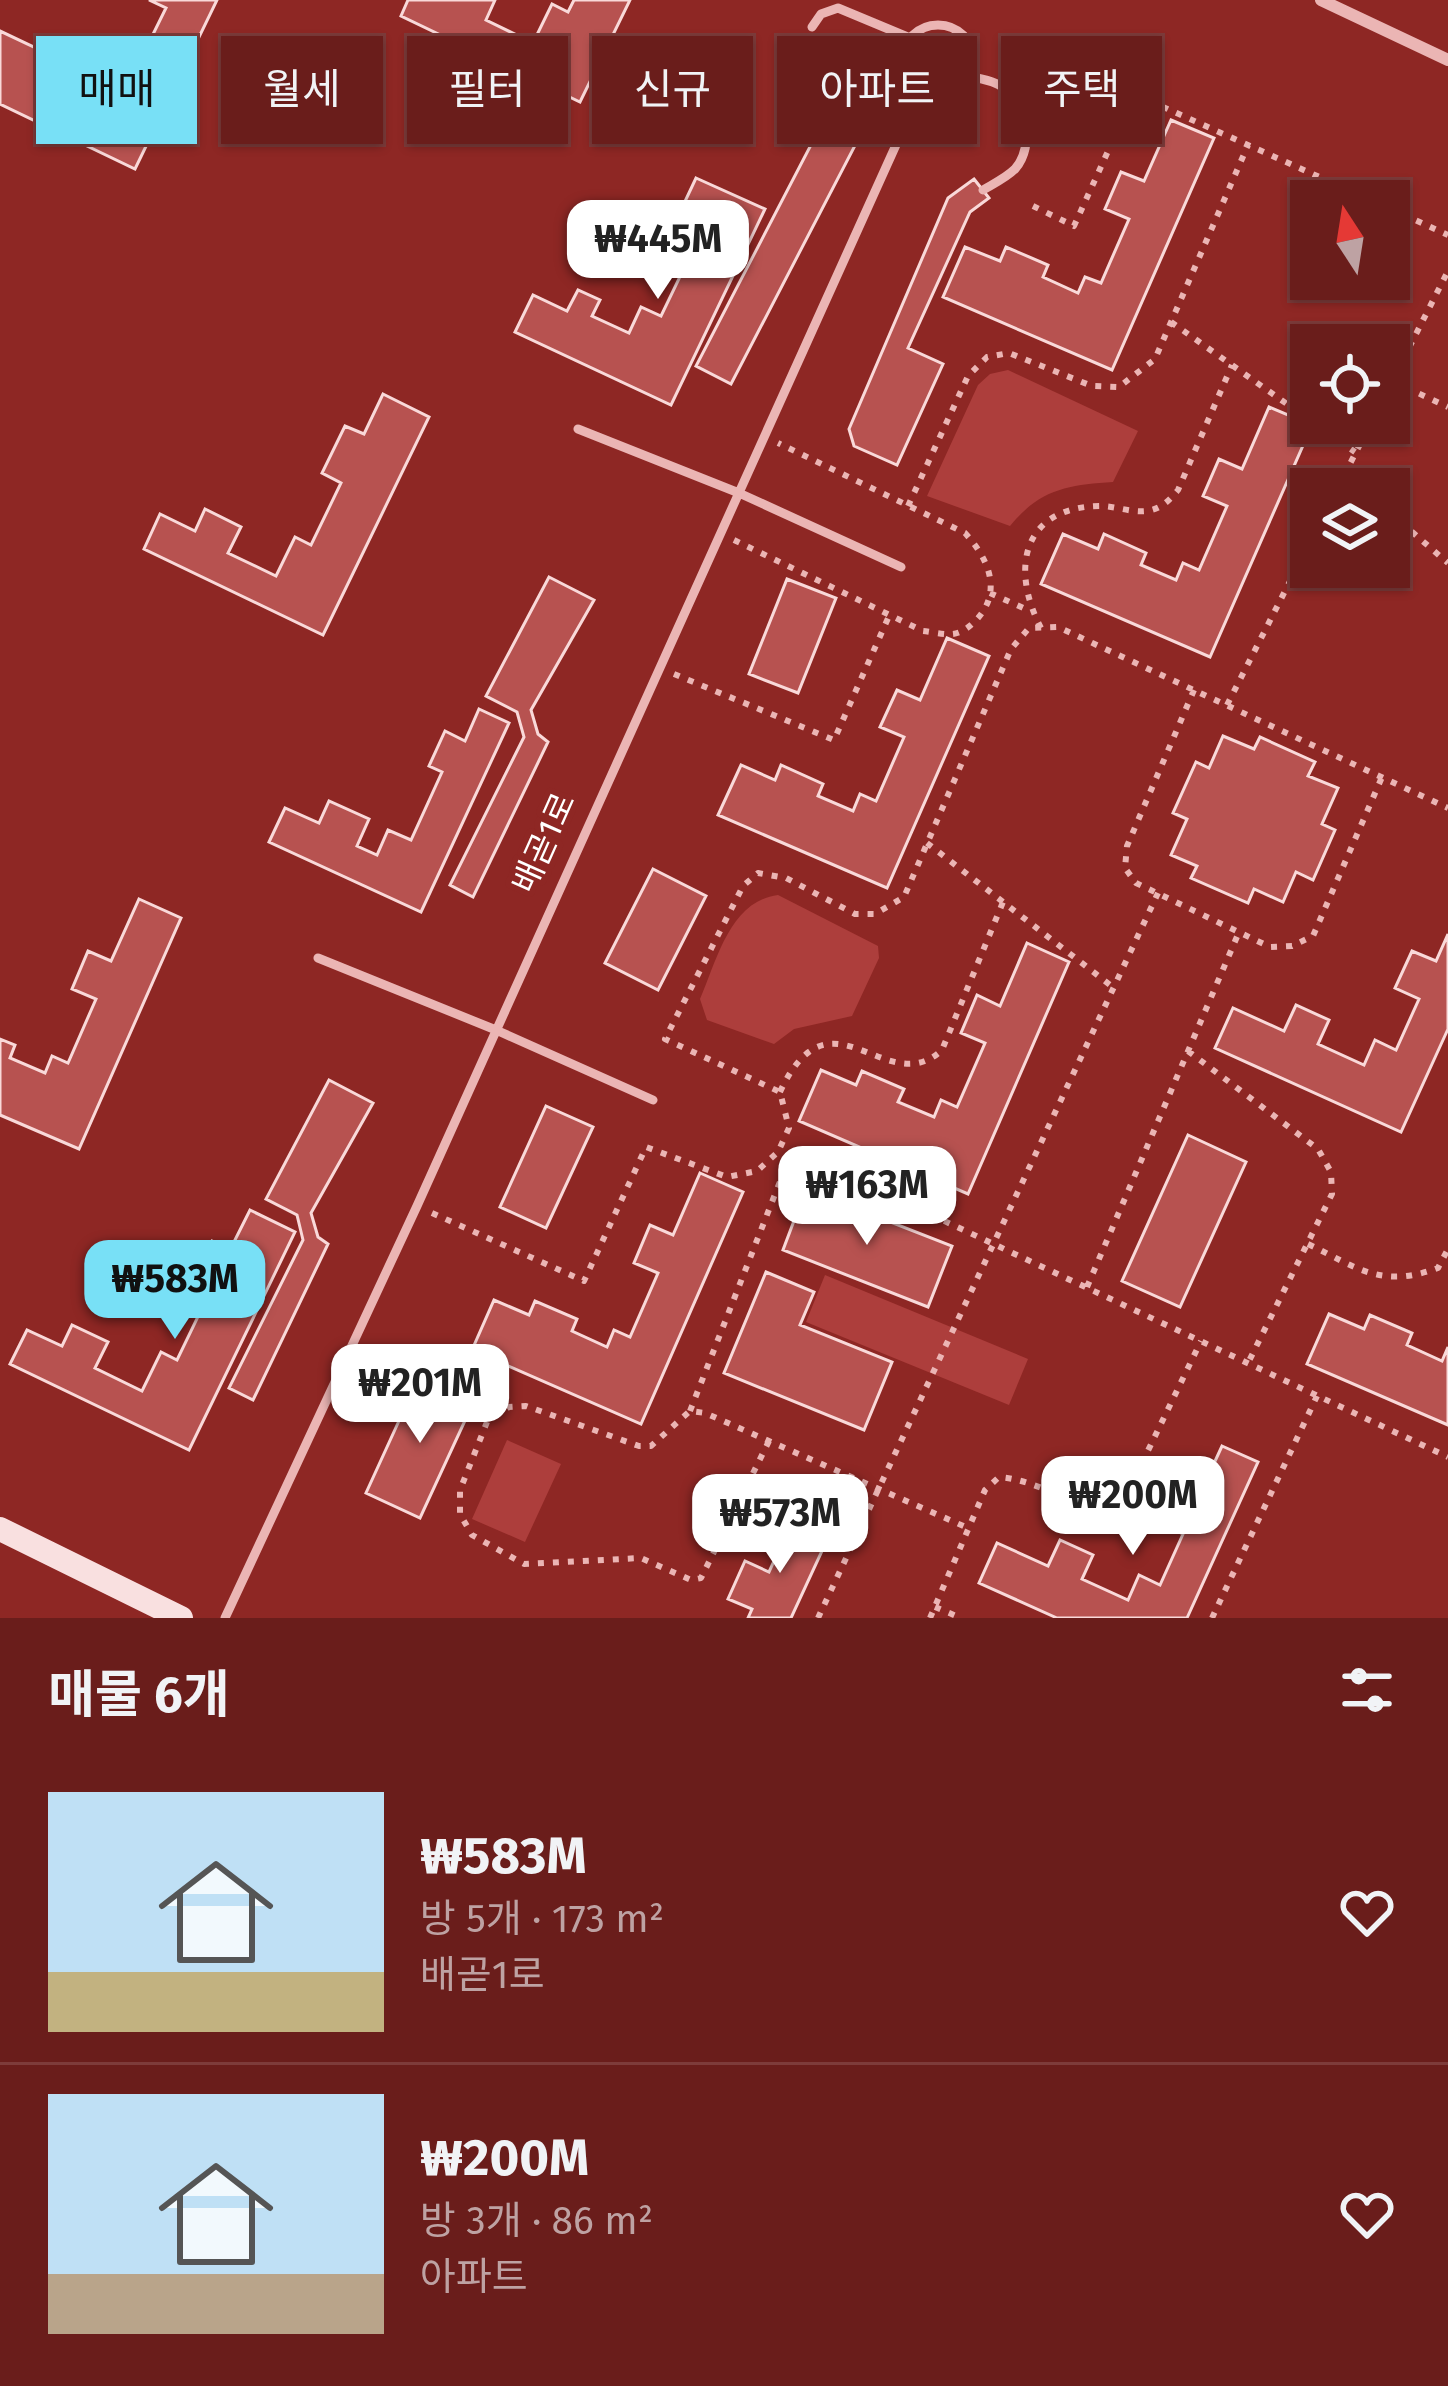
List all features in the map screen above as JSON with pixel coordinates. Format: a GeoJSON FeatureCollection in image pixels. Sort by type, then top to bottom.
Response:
{"type":"FeatureCollection","features":[{"type":"Feature","properties":{"kind":"street"},"geometry":{"type":"LineString","coordinates":[[1321,0],[1448,61]]}},
{"type":"Feature","properties":{"kind":"street"},"geometry":{"type":"LineString","coordinates":[[0,1529],[181,1618]]}},
{"type":"Feature","properties":{"kind":"lane"},"geometry":{"type":"LineString","coordinates":[[812,27],[820,14],[838,8],[905,36]]}},
{"type":"Feature","properties":{"kind":"lane"},"geometry":{"type":"LineString","coordinates":[[914,36],[937,24],[963,36]]}},
{"type":"Feature","properties":{"kind":"lane"},"geometry":{"type":"LineString","coordinates":[[977,78],[998,84],[1013,98],[1023,113],[1026,133],[1024,155],[1013,171],[983,190]]}},
{"type":"Feature","properties":{"kind":"lane","name":"배곧1로"},"geometry":{"type":"LineString","coordinates":[[225,1618],[417,1206],[896,144]]}},
{"type":"Feature","properties":{"kind":"lane"},"geometry":{"type":"LineString","coordinates":[[578,429],[739,494],[901,568]]}},
{"type":"Feature","properties":{"kind":"lane"},"geometry":{"type":"LineString","coordinates":[[318,958],[652,1100]]}},
{"type":"Feature","properties":{"kind":"path"},"geometry":{"type":"LineString","coordinates":[[1162,107],[1326,180]]}},
{"type":"Feature","properties":{"kind":"path"},"geometry":{"type":"LineString","coordinates":[[1033,206],[1074,226],[1111,144]]}},
{"type":"Feature","properties":{"kind":"path"},"geometry":{"type":"LineString","coordinates":[[908,506],[968,376],[987,357],[1010,353],[1092,386],[1119,387],[1155,359],[1248,145]]}},
{"type":"Feature","properties":{"kind":"path"},"geometry":{"type":"LineString","coordinates":[[1410,218],[1448,235]]}},
{"type":"Feature","properties":{"kind":"path"},"geometry":{"type":"LineString","coordinates":[[1410,345],[1448,271]]}},
{"type":"Feature","properties":{"kind":"path"},"geometry":{"type":"LineString","coordinates":[[1171,322],[1290,406]]}},
{"type":"Feature","properties":{"kind":"path"},"geometry":{"type":"LineString","coordinates":[[1041,628],[1024,589],[1024,553],[1036,530],[1068,512],[1097,506],[1149,511],[1167,503],[1178,490],[1232,365]]}},
{"type":"Feature","properties":{"kind":"path"},"geometry":{"type":"LineString","coordinates":[[1410,392],[1448,407]]}},
{"type":"Feature","properties":{"kind":"path"},"geometry":{"type":"LineString","coordinates":[[1344,444],[1356,452]]}},
{"type":"Feature","properties":{"kind":"path"},"geometry":{"type":"LineString","coordinates":[[1348,468],[1360,444]]}},
{"type":"Feature","properties":{"kind":"path"},"geometry":{"type":"LineString","coordinates":[[1410,530],[1448,563]]}},
{"type":"Feature","properties":{"kind":"path"},"geometry":{"type":"LineString","coordinates":[[1227,705],[1290,581]]}},
{"type":"Feature","properties":{"kind":"path"},"geometry":{"type":"LineString","coordinates":[[990,593],[1033,612]]}},
{"type":"Feature","properties":{"kind":"path"},"geometry":{"type":"LineString","coordinates":[[660,668],[834,740],[889,616]]}},
{"type":"Feature","properties":{"kind":"path"},"geometry":{"type":"LineString","coordinates":[[780,1091],[665,1039],[742,886],[758,873],[786,878],[855,914],[875,914],[904,897],[1011,649],[1029,628],[1058,627],[1448,808]]}},
{"type":"Feature","properties":{"kind":"path"},"geometry":{"type":"LineString","coordinates":[[1194,690],[1127,846],[1125,868],[1136,883],[1239,932],[1270,946],[1292,946],[1313,936],[1382,777]]}},
{"type":"Feature","properties":{"kind":"path"},"geometry":{"type":"LineString","coordinates":[[927,843],[1114,988]]}},
{"type":"Feature","properties":{"kind":"path"},"geometry":{"type":"LineString","coordinates":[[818,1618],[1158,893]]}},
{"type":"Feature","properties":{"kind":"path"},"geometry":{"type":"LineString","coordinates":[[417,1206],[584,1281],[646,1147],[727,1177],[758,1171],[778,1152],[789,1128],[780,1091],[794,1061],[816,1046],[840,1042],[905,1064],[928,1063],[942,1050],[1003,902]]}},
{"type":"Feature","properties":{"kind":"path"},"geometry":{"type":"LineString","coordinates":[[1087,1288],[1239,932]]}},
{"type":"Feature","properties":{"kind":"path"},"geometry":{"type":"LineString","coordinates":[[1188,1051],[1318,1149],[1331,1172],[1332,1194],[1248,1363]]}},
{"type":"Feature","properties":{"kind":"path"},"geometry":{"type":"LineString","coordinates":[[778,1152],[796,1162]]}},
{"type":"Feature","properties":{"kind":"path"},"geometry":{"type":"LineString","coordinates":[[769,1441],[701,1578],[691,1580],[641,1558],[524,1564],[472,1535],[460,1514],[460,1490],[487,1422],[509,1407],[526,1406],[639,1446],[651,1446],[690,1411],[783,1174],[796,1162],[810,1159],[1448,1457]]}},
{"type":"Feature","properties":{"kind":"path"},"geometry":{"type":"LineString","coordinates":[[1307,1244],[1375,1276],[1408,1279],[1438,1268],[1448,1250]]}},
{"type":"Feature","properties":{"kind":"path"},"geometry":{"type":"LineString","coordinates":[[930,1618],[985,1490],[999,1477],[1022,1479],[1092,1508],[1114,1507],[1128,1492],[1202,1341]]}},
{"type":"Feature","properties":{"kind":"path"},"geometry":{"type":"LineString","coordinates":[[1212,1618],[1317,1396]]}},
{"type":"Feature","properties":{"kind":"path"},"geometry":{"type":"LineString","coordinates":[[690,1411],[705,1413],[968,1528]]}},
{"type":"Feature","properties":{"kind":"path"},"geometry":{"type":"LineString","coordinates":[[935,1606],[961,1618]]}},
{"type":"Feature","properties":{"kind":"shaded area"},"geometry":{"type":"Polygon","coordinates":[[[1008,370],[1138,431],[1113,482],[1056,491],[1032,504],[1010,526],[927,496],[978,385],[990,374],[1008,370]]]}},
{"type":"Feature","properties":{"kind":"shaded area"},"geometry":{"type":"Polygon","coordinates":[[[778,895],[878,946],[879,958],[852,1016],[794,1029],[774,1044],[707,1020],[700,999],[737,920],[748,908],[778,895]]]}},
{"type":"Feature","properties":{"kind":"shaded area"},"geometry":{"type":"Polygon","coordinates":[[[825,1275],[1028,1359],[1009,1405],[806,1322],[825,1275]]]}},
{"type":"Feature","properties":{"kind":"shaded area"},"geometry":{"type":"Polygon","coordinates":[[[507,1440],[561,1464],[525,1542],[472,1519],[507,1440]]]}},
{"type":"Feature","properties":{"kind":"building"},"geometry":{"type":"Polygon","coordinates":[[[149,0],[217,0],[197,41],[197,36],[152,36],[166,8],[149,0]]]}},
{"type":"Feature","properties":{"kind":"building"},"geometry":{"type":"Polygon","coordinates":[[[408,0],[495,0],[486,20],[519,36],[443,36],[401,16],[408,0]]]}},
{"type":"Feature","properties":{"kind":"building"},"geometry":{"type":"Polygon","coordinates":[[[574,0],[630,0],[612,36],[592,36],[592,78],[580,102],[568,96],[568,36],[536,36],[552,4],[568,12],[574,0]]]}},
{"type":"Feature","properties":{"kind":"building"},"geometry":{"type":"Polygon","coordinates":[[[0,31],[36,48],[36,121],[0,104],[0,31]]]}},
{"type":"Feature","properties":{"kind":"building"},"geometry":{"type":"Polygon","coordinates":[[[1171,120],[1214,138],[1112,370],[943,297],[965,247],[1000,261],[1006,247],[1048,265],[1043,277],[1078,293],[1085,277],[1101,283],[1129,219],[1105,209],[1121,172],[1144,181],[1171,120]]]}},
{"type":"Feature","properties":{"kind":"building"},"geometry":{"type":"Polygon","coordinates":[[[83,144],[147,144],[135,169],[83,144]]]}},
{"type":"Feature","properties":{"kind":"building"},"geometry":{"type":"Polygon","coordinates":[[[811,144],[856,144],[731,384],[696,366],[811,144]]]}},
{"type":"Feature","properties":{"kind":"building"},"geometry":{"type":"Polygon","coordinates":[[[696,178],[765,209],[671,405],[515,332],[533,295],[567,311],[578,290],[600,300],[592,316],[629,333],[641,307],[661,316],[689,258],[664,246],[696,178]]]}},
{"type":"Feature","properties":{"kind":"building"},"geometry":{"type":"Polygon","coordinates":[[[974,179],[989,198],[970,212],[908,348],[943,364],[897,465],[854,446],[849,429],[948,198],[974,179]]]}},
{"type":"Feature","properties":{"kind":"building"},"geometry":{"type":"Polygon","coordinates":[[[383,394],[429,417],[323,635],[144,549],[160,514],[195,531],[205,509],[241,527],[228,553],[276,576],[295,537],[311,545],[341,483],[322,473],[345,426],[364,434],[383,394]]]}},
{"type":"Feature","properties":{"kind":"building"},"geometry":{"type":"Polygon","coordinates":[[[1269,407],[1290,416],[1290,444],[1304,444],[1210,657],[1041,584],[1063,534],[1098,549],[1104,534],[1146,553],[1141,565],[1176,580],[1183,563],[1199,570],[1227,506],[1203,496],[1219,459],[1242,469],[1269,407]]]}},
{"type":"Feature","properties":{"kind":"building"},"geometry":{"type":"Polygon","coordinates":[[[549,577],[594,600],[531,710],[538,734],[548,742],[473,897],[450,885],[524,737],[517,712],[486,696],[549,577]]]}},
{"type":"Feature","properties":{"kind":"building"},"geometry":{"type":"Polygon","coordinates":[[[787,579],[836,598],[798,693],[749,674],[787,579]]]}},
{"type":"Feature","properties":{"kind":"building"},"geometry":{"type":"Polygon","coordinates":[[[947,638],[989,656],[887,888],[718,815],[741,765],[775,780],[781,765],[823,784],[818,796],[853,811],[860,794],[876,801],[904,737],[880,727],[897,690],[920,700],[947,638]]]}},
{"type":"Feature","properties":{"kind":"building"},"geometry":{"type":"Polygon","coordinates":[[[479,709],[509,723],[421,912],[269,842],[285,808],[319,823],[329,801],[369,819],[357,846],[377,855],[388,830],[411,840],[442,772],[429,766],[445,731],[465,741],[479,709]]]}},
{"type":"Feature","properties":{"kind":"building"},"geometry":{"type":"Polygon","coordinates":[[[1223,736],[1254,749],[1260,737],[1315,762],[1308,776],[1338,788],[1322,824],[1335,830],[1313,880],[1296,872],[1283,902],[1254,889],[1248,903],[1191,878],[1197,866],[1171,855],[1187,819],[1173,813],[1196,762],[1209,768],[1223,736]]]}},
{"type":"Feature","properties":{"kind":"building"},"geometry":{"type":"Polygon","coordinates":[[[653,869],[706,896],[658,990],[605,963],[653,869]]]}},
{"type":"Feature","properties":{"kind":"building"},"geometry":{"type":"Polygon","coordinates":[[[139,899],[181,918],[79,1149],[0,1115],[0,1039],[15,1045],[10,1058],[45,1073],[52,1056],[68,1063],[96,999],[72,989],[88,951],[111,961],[139,899]]]}},
{"type":"Feature","properties":{"kind":"building"},"geometry":{"type":"Polygon","coordinates":[[[1448,934],[1448,1029],[1401,1132],[1215,1048],[1233,1008],[1284,1031],[1296,1005],[1329,1020],[1318,1044],[1364,1065],[1375,1040],[1396,1050],[1419,999],[1395,988],[1412,951],[1436,961],[1448,934]]]}},
{"type":"Feature","properties":{"kind":"building"},"geometry":{"type":"Polygon","coordinates":[[[1027,943],[1069,962],[968,1194],[799,1121],[821,1070],[856,1085],[862,1071],[904,1089],[898,1102],[934,1117],[941,1100],[957,1107],[985,1043],[961,1033],[977,995],[1000,1006],[1027,943]]]}},
{"type":"Feature","properties":{"kind":"building"},"geometry":{"type":"Polygon","coordinates":[[[329,1080],[373,1103],[311,1213],[318,1237],[328,1244],[253,1400],[229,1388],[303,1240],[297,1215],[266,1199],[329,1080]]]}},
{"type":"Feature","properties":{"kind":"building"},"geometry":{"type":"Polygon","coordinates":[[[546,1106],[593,1127],[546,1228],[500,1207],[546,1106]]]}},
{"type":"Feature","properties":{"kind":"building"},"geometry":{"type":"Polygon","coordinates":[[[1188,1135],[1246,1162],[1180,1307],[1122,1281],[1188,1135]]]}},
{"type":"Feature","properties":{"kind":"building"},"geometry":{"type":"Polygon","coordinates":[[[700,1173],[743,1192],[641,1424],[472,1350],[494,1300],[529,1315],[535,1301],[577,1319],[572,1331],[607,1347],[614,1330],[630,1337],[658,1273],[634,1263],[650,1225],[673,1235],[700,1173]]]}},
{"type":"Feature","properties":{"kind":"building"},"geometry":{"type":"Polygon","coordinates":[[[806,1189],[952,1246],[928,1307],[783,1250],[806,1189]]]}},
{"type":"Feature","properties":{"kind":"building"},"geometry":{"type":"Polygon","coordinates":[[[250,1210],[295,1232],[189,1450],[10,1364],[27,1330],[62,1346],[72,1325],[108,1342],[95,1368],[142,1391],[161,1352],[177,1360],[207,1298],[188,1289],[212,1241],[230,1250],[250,1210]]]}},
{"type":"Feature","properties":{"kind":"building"},"geometry":{"type":"Polygon","coordinates":[[[766,1272],[814,1292],[800,1325],[892,1362],[864,1430],[724,1373],[766,1272]]]}},
{"type":"Feature","properties":{"kind":"building"},"geometry":{"type":"Polygon","coordinates":[[[1329,1314],[1364,1329],[1370,1315],[1412,1333],[1407,1345],[1442,1361],[1448,1347],[1448,1425],[1307,1364],[1329,1314]]]}},
{"type":"Feature","properties":{"kind":"building"},"geometry":{"type":"Polygon","coordinates":[[[420,1375],[475,1399],[420,1518],[366,1493],[420,1375]]]}},
{"type":"Feature","properties":{"kind":"building"},"geometry":{"type":"Polygon","coordinates":[[[1222,1446],[1258,1462],[1187,1618],[1057,1618],[979,1583],[997,1543],[1048,1566],[1060,1540],[1093,1555],[1082,1579],[1128,1600],[1139,1575],[1160,1585],[1183,1534],[1159,1523],[1176,1486],[1199,1496],[1222,1446]]]}},
{"type":"Feature","properties":{"kind":"building"},"geometry":{"type":"Polygon","coordinates":[[[792,1522],[828,1538],[791,1618],[748,1618],[752,1609],[728,1599],[745,1561],[769,1572],[792,1522]]]}}]}
